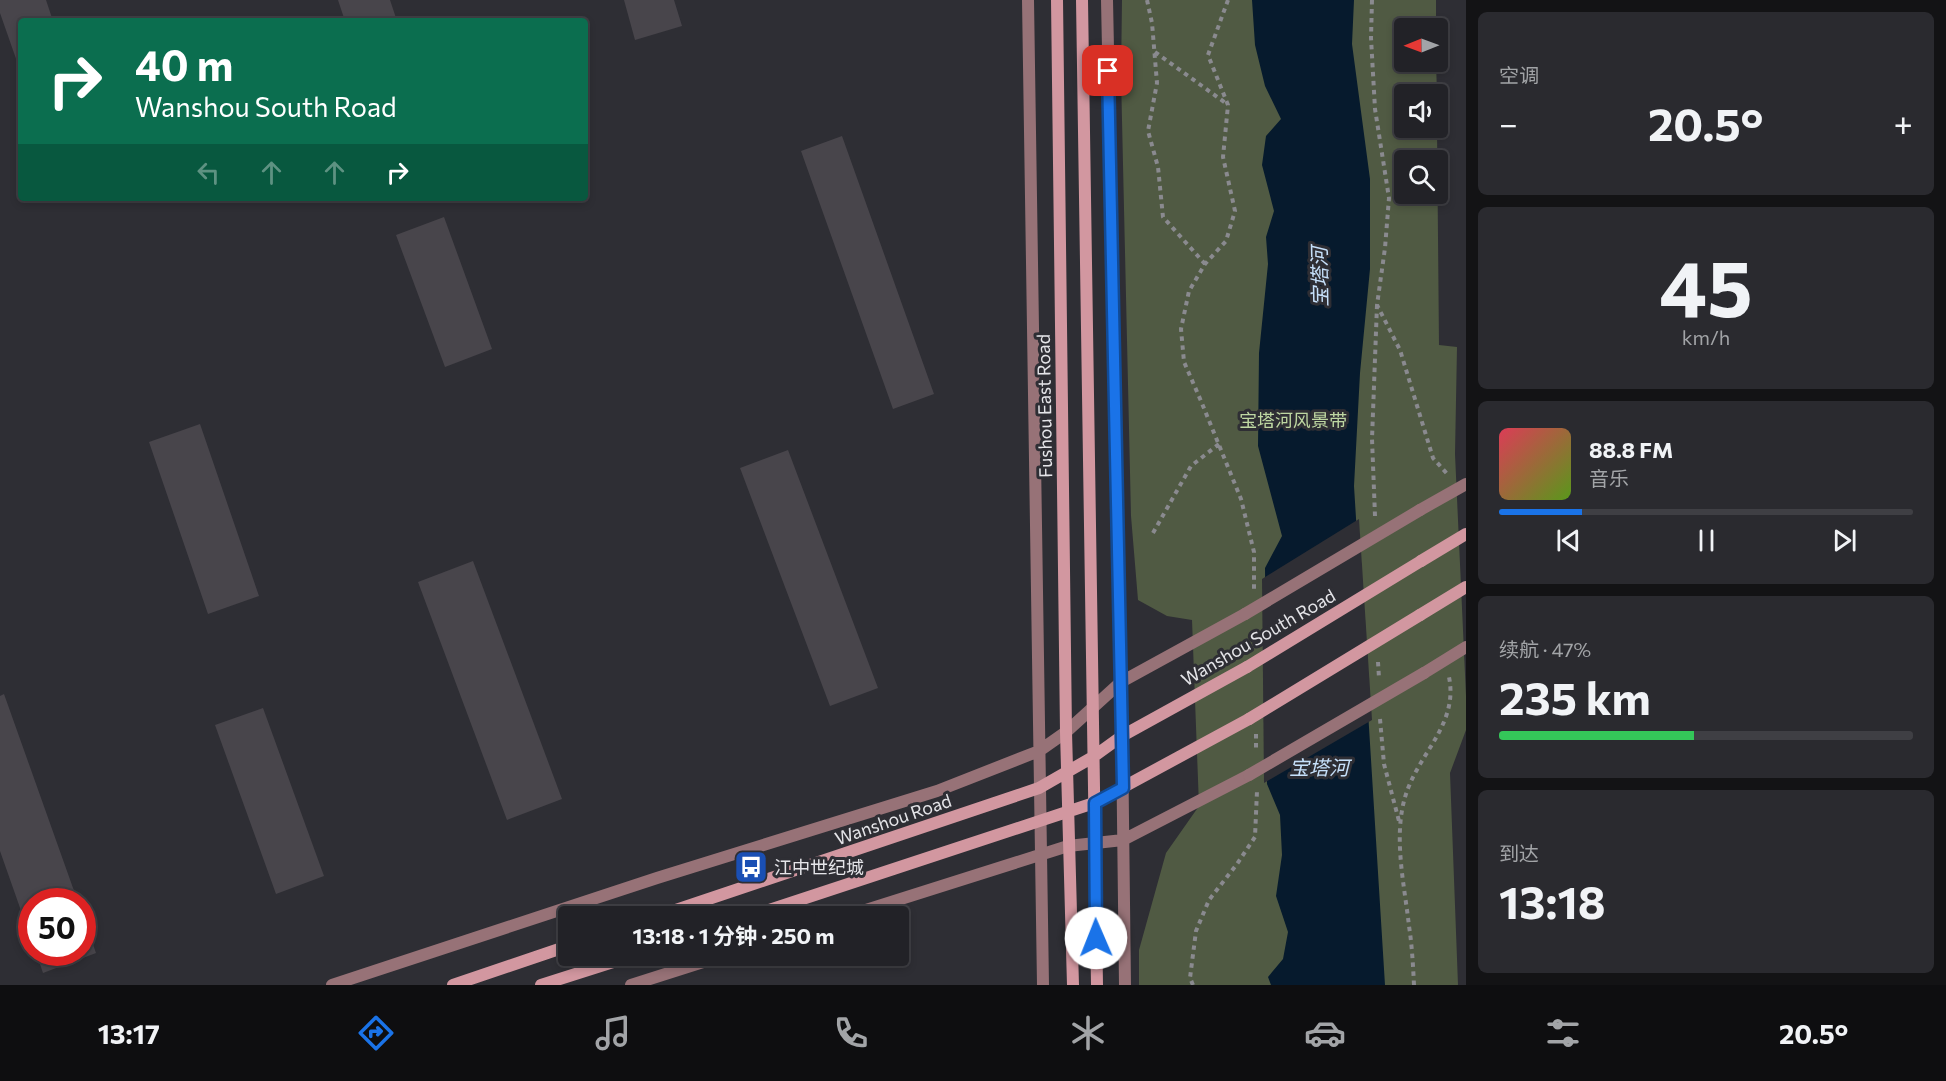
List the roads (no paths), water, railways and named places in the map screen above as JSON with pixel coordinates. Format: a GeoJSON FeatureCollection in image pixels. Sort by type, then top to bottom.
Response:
{"type":"FeatureCollection","features":[{"type":"Feature","properties":{"kind":"main road","name":"Fushou East Road"},"geometry":{"type":"LineString","coordinates":[[1058,0],[1066,732],[1073,985]]}},
{"type":"Feature","properties":{"kind":"main road"},"geometry":{"type":"LineString","coordinates":[[1082,0],[1097,985]]}},
{"type":"Feature","properties":{"kind":"main road","name":"Wanshou South Road"},"geometry":{"type":"LineString","coordinates":[[1068,771],[1093,757],[1122,736],[1247,667],[1466,534]]}},
{"type":"Feature","properties":{"kind":"main road"},"geometry":{"type":"LineString","coordinates":[[782,906],[1040,823],[1095,803],[1252,724],[1466,587]]}},
{"type":"Feature","properties":{"kind":"main road","name":"Wanshou Road"},"geometry":{"type":"LineString","coordinates":[[687,906],[1039,788],[1068,771]]}},
{"type":"Feature","properties":{"kind":"main road"},"geometry":{"type":"LineString","coordinates":[[453,985],[558,949]]}},
{"type":"Feature","properties":{"kind":"main road"},"geometry":{"type":"LineString","coordinates":[[541,985],[601,966]]}},
{"type":"Feature","properties":{"kind":"street"},"geometry":{"type":"LineString","coordinates":[[1028,0],[1043,985]]}},
{"type":"Feature","properties":{"kind":"street"},"geometry":{"type":"LineString","coordinates":[[1107,0],[1125,985]]}},
{"type":"Feature","properties":{"kind":"street"},"geometry":{"type":"LineString","coordinates":[[332,985],[657,878],[937,791],[1039,751],[1066,732],[1121,682],[1245,614],[1463,485]]}},
{"type":"Feature","properties":{"kind":"street"},"geometry":{"type":"LineString","coordinates":[[879,906],[1068,846],[1123,840],[1249,775],[1466,647]]}},
{"type":"Feature","properties":{"kind":"street"},"geometry":{"type":"LineString","coordinates":[[631,985],[691,966]]}},
{"type":"Feature","properties":{"kind":"water","name":"宝塔河"},"geometry":{"type":"Polygon","coordinates":[[[1252,0],[1354,0],[1352,44],[1370,179],[1370,269],[1360,373],[1354,486],[1385,985],[1271,985],[1268,977],[1283,959],[1288,932],[1276,896],[1282,855],[1280,815],[1267,784],[1265,568],[1282,536],[1258,446],[1259,353],[1268,264],[1266,237],[1274,211],[1262,165],[1266,136],[1281,119],[1265,86],[1255,45],[1252,0]]]}},
{"type":"Feature","properties":{"kind":"place","name":"江中世纪城"},"geometry":{"type":"Point","coordinates":[751,867]}},
{"type":"Feature","properties":{"kind":"park label","name":"宝塔河风景带"},"geometry":{"type":"Point","coordinates":[1293,420]}}]}
